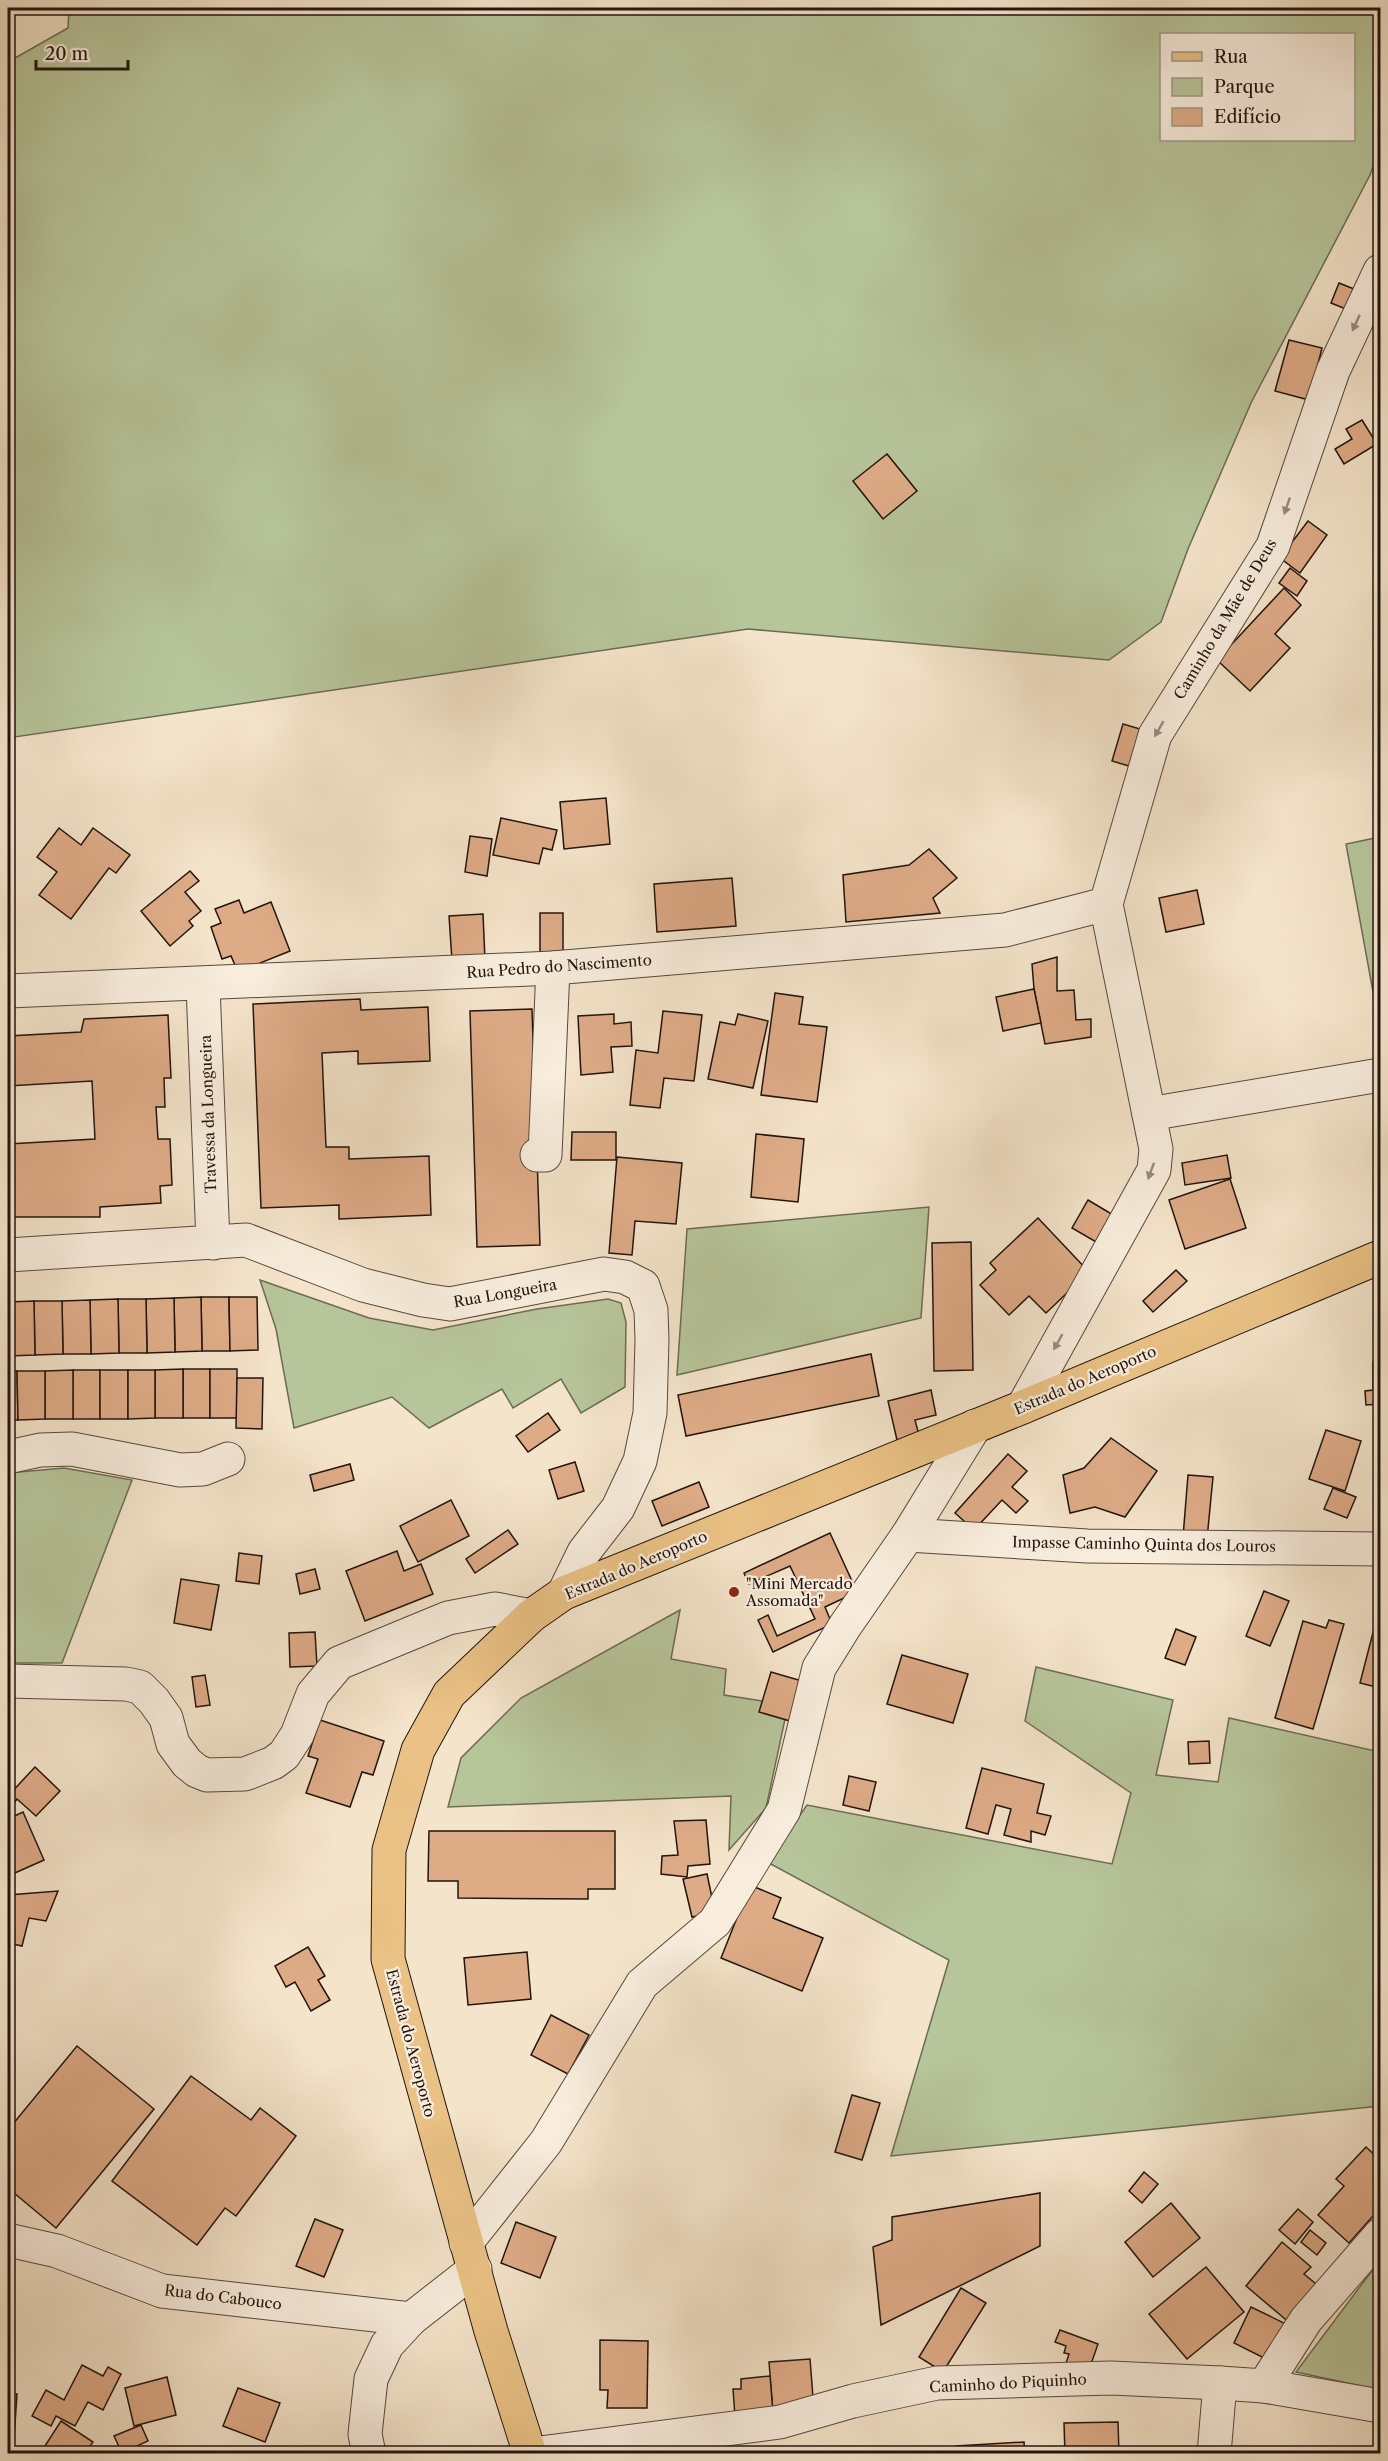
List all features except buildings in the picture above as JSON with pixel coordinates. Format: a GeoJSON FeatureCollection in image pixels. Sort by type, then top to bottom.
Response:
{"type":"FeatureCollection","features":[{"type":"Feature","properties":{"kind":"main road","name":"Estrada do Aeroporto"},"geometry":{"type":"LineString","coordinates":[[531,2454],[491,2331],[387,1959],[389,1850],[418,1750],[449,1694],[531,1616],[564,1593],[1023,1407],[1302,1288],[1377,1260]]}},
{"type":"Feature","properties":{"kind":"street","name":"Caminho da Mãe de Deus"},"geometry":{"type":"LineString","coordinates":[[1106,904],[1155,735],[1273,546],[1333,370],[1380,271]]}},
{"type":"Feature","properties":{"kind":"street","name":"Rua Pedro do Nascimento"},"geometry":{"type":"LineString","coordinates":[[8,991],[203,985],[553,968],[1005,930],[1106,904]]}},
{"type":"Feature","properties":{"kind":"street"},"geometry":{"type":"LineString","coordinates":[[1023,1407],[1154,1170],[1156,1149],[1106,904]]}},
{"type":"Feature","properties":{"kind":"street"},"geometry":{"type":"LineString","coordinates":[[537,1155],[545,1155],[553,968]]}},
{"type":"Feature","properties":{"kind":"street","name":"Travessa da Longueira"},"geometry":{"type":"LineString","coordinates":[[203,985],[213,1243]]}},
{"type":"Feature","properties":{"kind":"street"},"geometry":{"type":"LineString","coordinates":[[1149,1114],[1380,1075]]}},
{"type":"Feature","properties":{"kind":"street","name":"Rua Longueira"},"geometry":{"type":"LineString","coordinates":[[8,1255],[246,1240],[363,1286],[450,1304],[604,1274],[626,1277],[643,1286],[651,1310],[652,1340],[650,1413],[640,1461],[618,1508],[584,1552],[564,1593]]}},
{"type":"Feature","properties":{"kind":"street"},"geometry":{"type":"LineString","coordinates":[[369,2454],[365,2434],[371,2379],[387,2345],[471,2256],[546,2142],[642,1984],[715,1922],[784,1810],[819,1668],[844,1626],[908,1535],[975,1426]]}},
{"type":"Feature","properties":{"kind":"street"},"geometry":{"type":"LineString","coordinates":[[8,1457],[40,1450],[72,1449],[180,1470],[203,1469],[228,1459]]}},
{"type":"Feature","properties":{"kind":"street","name":"Impasse Caminho Quinta dos Louros"},"geometry":{"type":"LineString","coordinates":[[908,1535],[1087,1546],[1380,1549]]}},
{"type":"Feature","properties":{"kind":"street"},"geometry":{"type":"LineString","coordinates":[[8,1681],[126,1684],[140,1687],[166,1718],[173,1743],[197,1771],[207,1775],[245,1774],[273,1763],[285,1755],[297,1735],[314,1694],[339,1663],[448,1618],[495,1609],[531,1616]]}},
{"type":"Feature","properties":{"kind":"street"},"geometry":{"type":"LineString","coordinates":[[1264,2386],[1306,2320],[1380,2235]]}},
{"type":"Feature","properties":{"kind":"street","name":"Rua do Cabouco"},"geometry":{"type":"LineString","coordinates":[[8,2240],[57,2251],[162,2290],[411,2319]]}},
{"type":"Feature","properties":{"kind":"street","name":"Caminho do Piquinho"},"geometry":{"type":"LineString","coordinates":[[531,2454],[780,2422],[853,2401],[937,2383],[1111,2378],[1264,2386],[1380,2406]]}},
{"type":"Feature","properties":{"kind":"street"},"geometry":{"type":"LineString","coordinates":[[1214,2454],[1220,2384]]}},
{"type":"Feature","properties":{"kind":"green space"},"geometry":{"type":"Polygon","coordinates":[[[69,8],[1380,8],[1380,148],[1370,175],[1251,403],[1188,549],[1161,622],[1109,660],[748,629],[8,738],[8,62],[68,28],[69,8]]]}},
{"type":"Feature","properties":{"kind":"green space"},"geometry":{"type":"Polygon","coordinates":[[[1380,837],[1380,1030],[1346,844],[1380,837]]]}},
{"type":"Feature","properties":{"kind":"green space"},"geometry":{"type":"Polygon","coordinates":[[[929,1207],[921,1318],[677,1375],[687,1229],[929,1207]]]}},
{"type":"Feature","properties":{"kind":"green space"},"geometry":{"type":"Polygon","coordinates":[[[260,1280],[369,1318],[433,1330],[537,1309],[608,1299],[621,1303],[626,1322],[625,1387],[581,1413],[561,1379],[513,1408],[502,1389],[429,1428],[392,1397],[294,1428],[276,1329],[260,1280]]]}},
{"type":"Feature","properties":{"kind":"green space"},"geometry":{"type":"Polygon","coordinates":[[[64,1468],[132,1480],[62,1663],[8,1663],[8,1473],[64,1468]]]}},
{"type":"Feature","properties":{"kind":"green space"},"geometry":{"type":"Polygon","coordinates":[[[680,1610],[671,1659],[726,1669],[724,1695],[788,1705],[766,1808],[729,1850],[731,1796],[448,1807],[461,1758],[521,1698],[680,1610]]]}},
{"type":"Feature","properties":{"kind":"green space"},"geometry":{"type":"Polygon","coordinates":[[[1036,1667],[1173,1700],[1156,1775],[1218,1782],[1229,1718],[1380,1752],[1380,2106],[891,2156],[949,1960],[767,1862],[807,1805],[1112,1864],[1131,1793],[1025,1721],[1036,1667]]]}},
{"type":"Feature","properties":{"kind":"green space"},"geometry":{"type":"Polygon","coordinates":[[[1380,2260],[1380,2390],[1296,2372],[1380,2260]]]}},
{"type":"Feature","properties":{"kind":"place","name":"\"Mini Mercado Assomada\""},"geometry":{"type":"Point","coordinates":[734,1592]}}]}
